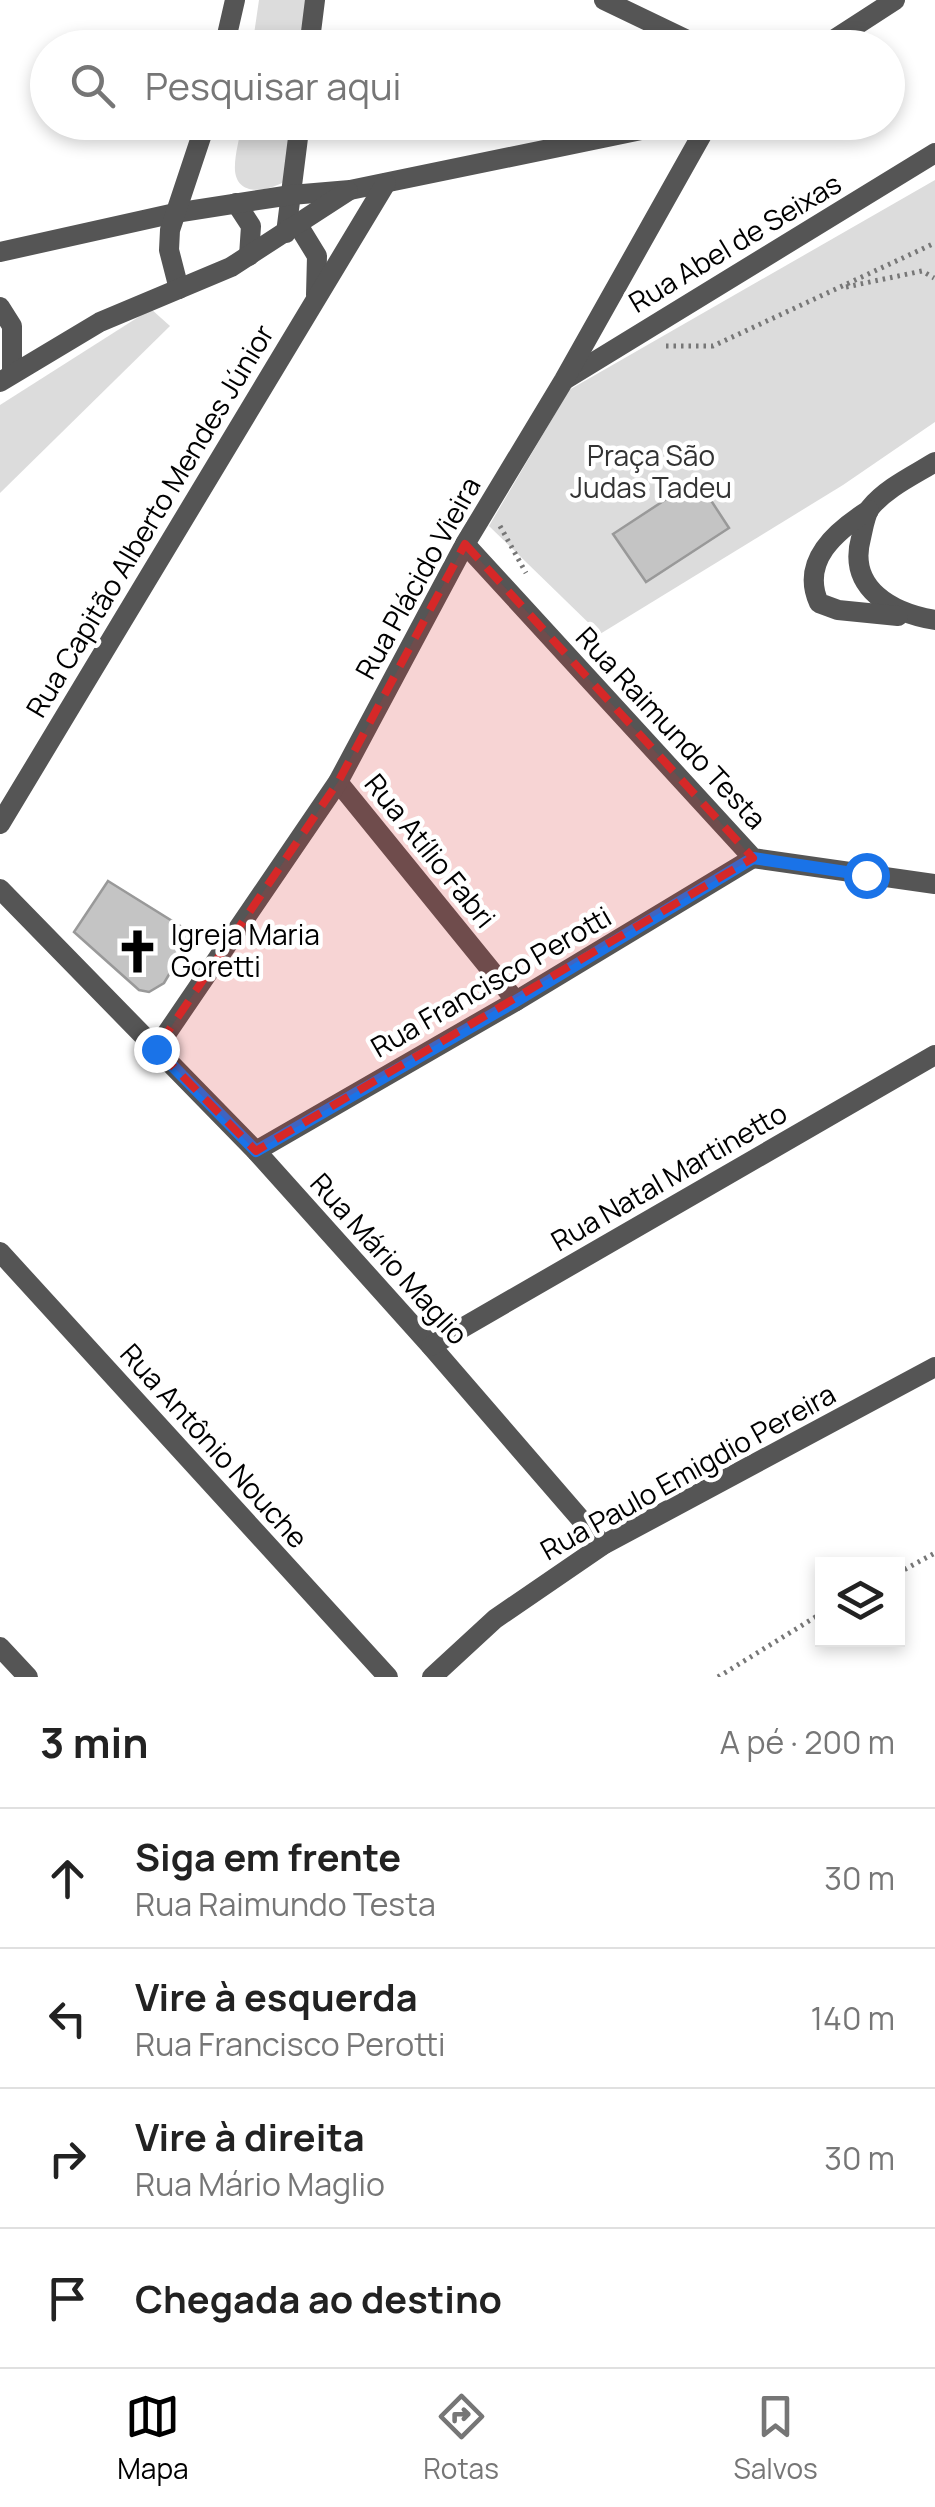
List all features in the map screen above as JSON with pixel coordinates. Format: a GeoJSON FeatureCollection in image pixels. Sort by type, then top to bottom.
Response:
{"type":"FeatureCollection","features":[{"type":"Feature","properties":{"kind":"street"},"geometry":{"type":"LineString","coordinates":[[228,30],[235,0]]}},
{"type":"Feature","properties":{"kind":"street"},"geometry":{"type":"LineString","coordinates":[[311,30],[315,0]]}},
{"type":"Feature","properties":{"kind":"street"},"geometry":{"type":"LineString","coordinates":[[604,0],[666,30]]}},
{"type":"Feature","properties":{"kind":"street"},"geometry":{"type":"LineString","coordinates":[[848,30],[894,0]]}},
{"type":"Feature","properties":{"kind":"street"},"geometry":{"type":"LineString","coordinates":[[179,289],[169,250],[175,213],[201,140]]}},
{"type":"Feature","properties":{"kind":"street"},"geometry":{"type":"LineString","coordinates":[[298,140],[291,195],[292,229],[317,256],[316,297]]}},
{"type":"Feature","properties":{"kind":"street"},"geometry":{"type":"LineString","coordinates":[[0,252],[175,213],[350,190],[593,140]]}},
{"type":"Feature","properties":{"kind":"street","name":"Rua Plácido Vieira"},"geometry":{"type":"LineString","coordinates":[[156,1049],[338,782],[465,544],[564,380],[699,140]]}},
{"type":"Feature","properties":{"kind":"street","name":"Rua Abel de Seixas"},"geometry":{"type":"LineString","coordinates":[[564,380],[935,153]]}},
{"type":"Feature","properties":{"kind":"street","name":"Rua Capitão Alberto Mendes Júnior"},"geometry":{"type":"LineString","coordinates":[[0,824],[386,183]]}},
{"type":"Feature","properties":{"kind":"street"},"geometry":{"type":"LineString","coordinates":[[6,378],[100,322],[249,256],[350,190]]}},
{"type":"Feature","properties":{"kind":"street"},"geometry":{"type":"LineString","coordinates":[[236,202],[251,226],[249,256]]}},
{"type":"Feature","properties":{"kind":"street"},"geometry":{"type":"LineString","coordinates":[[0,307],[12,326],[6,378]]}},
{"type":"Feature","properties":{"kind":"street"},"geometry":{"type":"LineString","coordinates":[[928,619],[838,610],[820,603],[812,586],[814,565],[844,526],[935,462]]}},
{"type":"Feature","properties":{"kind":"street"},"geometry":{"type":"LineString","coordinates":[[869,510],[858,549],[864,580],[881,602],[928,619]]}},
{"type":"Feature","properties":{"kind":"street","name":"Rua Raimundo Testa"},"geometry":{"type":"LineString","coordinates":[[465,544],[753,858],[935,884]]}},
{"type":"Feature","properties":{"kind":"street","name":"Rua Atílio Fabri"},"geometry":{"type":"LineString","coordinates":[[338,782],[516,1001]]}},
{"type":"Feature","properties":{"kind":"street","name":"Rua Francisco Perotti"},"geometry":{"type":"LineString","coordinates":[[256,1151],[753,858]]}},
{"type":"Feature","properties":{"kind":"street","name":"Rua Mário Maglio"},"geometry":{"type":"LineString","coordinates":[[0,889],[256,1151],[431,1346],[602,1546]]}},
{"type":"Feature","properties":{"kind":"street","name":"Rua Natal Martinetto"},"geometry":{"type":"LineString","coordinates":[[431,1346],[935,1055]]}},
{"type":"Feature","properties":{"kind":"street","name":"Rua Antônio Nouche"},"geometry":{"type":"LineString","coordinates":[[0,1252],[388,1677]]}},
{"type":"Feature","properties":{"kind":"street","name":"Rua Paulo Emigdio Pereira"},"geometry":{"type":"LineString","coordinates":[[432,1677],[494,1619],[602,1546],[935,1367]]}},
{"type":"Feature","properties":{"kind":"street"},"geometry":{"type":"LineString","coordinates":[[0,1646],[28,1677]]}},
{"type":"Feature","properties":{"kind":"path"},"geometry":{"type":"LineString","coordinates":[[674,336],[658,346],[713,346],[935,243]]}},
{"type":"Feature","properties":{"kind":"path"},"geometry":{"type":"LineString","coordinates":[[834,289],[922,271],[934,278]]}},
{"type":"Feature","properties":{"kind":"path"},"geometry":{"type":"LineString","coordinates":[[500,525],[526,573]]}},
{"type":"Feature","properties":{"kind":"path"},"geometry":{"type":"LineString","coordinates":[[905,1569],[935,1553]]}},
{"type":"Feature","properties":{"kind":"path"},"geometry":{"type":"LineString","coordinates":[[718,1677],[815,1617]]}},
{"type":"Feature","properties":{"kind":"highlighted area"},"geometry":{"type":"Polygon","coordinates":[[[465,544],[753,858],[256,1151],[156,1049],[338,782],[465,544]]]}},
{"type":"Feature","properties":{"kind":"green space"},"geometry":{"type":"Polygon","coordinates":[[[259,0],[310,0],[306,30],[255,30],[259,0]]]}},
{"type":"Feature","properties":{"kind":"green space"},"geometry":{"type":"Polygon","coordinates":[[[239,140],[292,140],[287,180],[273,187],[256,190],[242,186],[237,180],[239,140]]]}},
{"type":"Feature","properties":{"kind":"green space","name":"Praça São Judas Tadeu"},"geometry":{"type":"Polygon","coordinates":[[[935,180],[935,422],[843,485],[600,634],[489,526],[569,390],[935,180]]]}},
{"type":"Feature","properties":{"kind":"green space"},"geometry":{"type":"Polygon","coordinates":[[[151,309],[170,326],[0,493],[0,405],[151,309]]]}},
{"type":"Feature","properties":{"kind":"building"},"geometry":{"type":"Polygon","coordinates":[[[697,479],[729,528],[646,582],[613,534],[697,479]]]}},
{"type":"Feature","properties":{"kind":"building","name":"Igreja Maria Goretti"},"geometry":{"type":"Polygon","coordinates":[[[108,881],[193,934],[164,983],[149,992],[139,990],[74,932],[108,881]]]}},
{"type":"Feature","properties":{"kind":"place","name":"Igreja Maria Goretti"},"geometry":{"type":"Point","coordinates":[138,951]}},
{"type":"Feature","properties":{"kind":"route"},"geometry":{"type":"LineString","coordinates":[[156,1049],[256,1151],[753,858],[866,875]]}}]}
